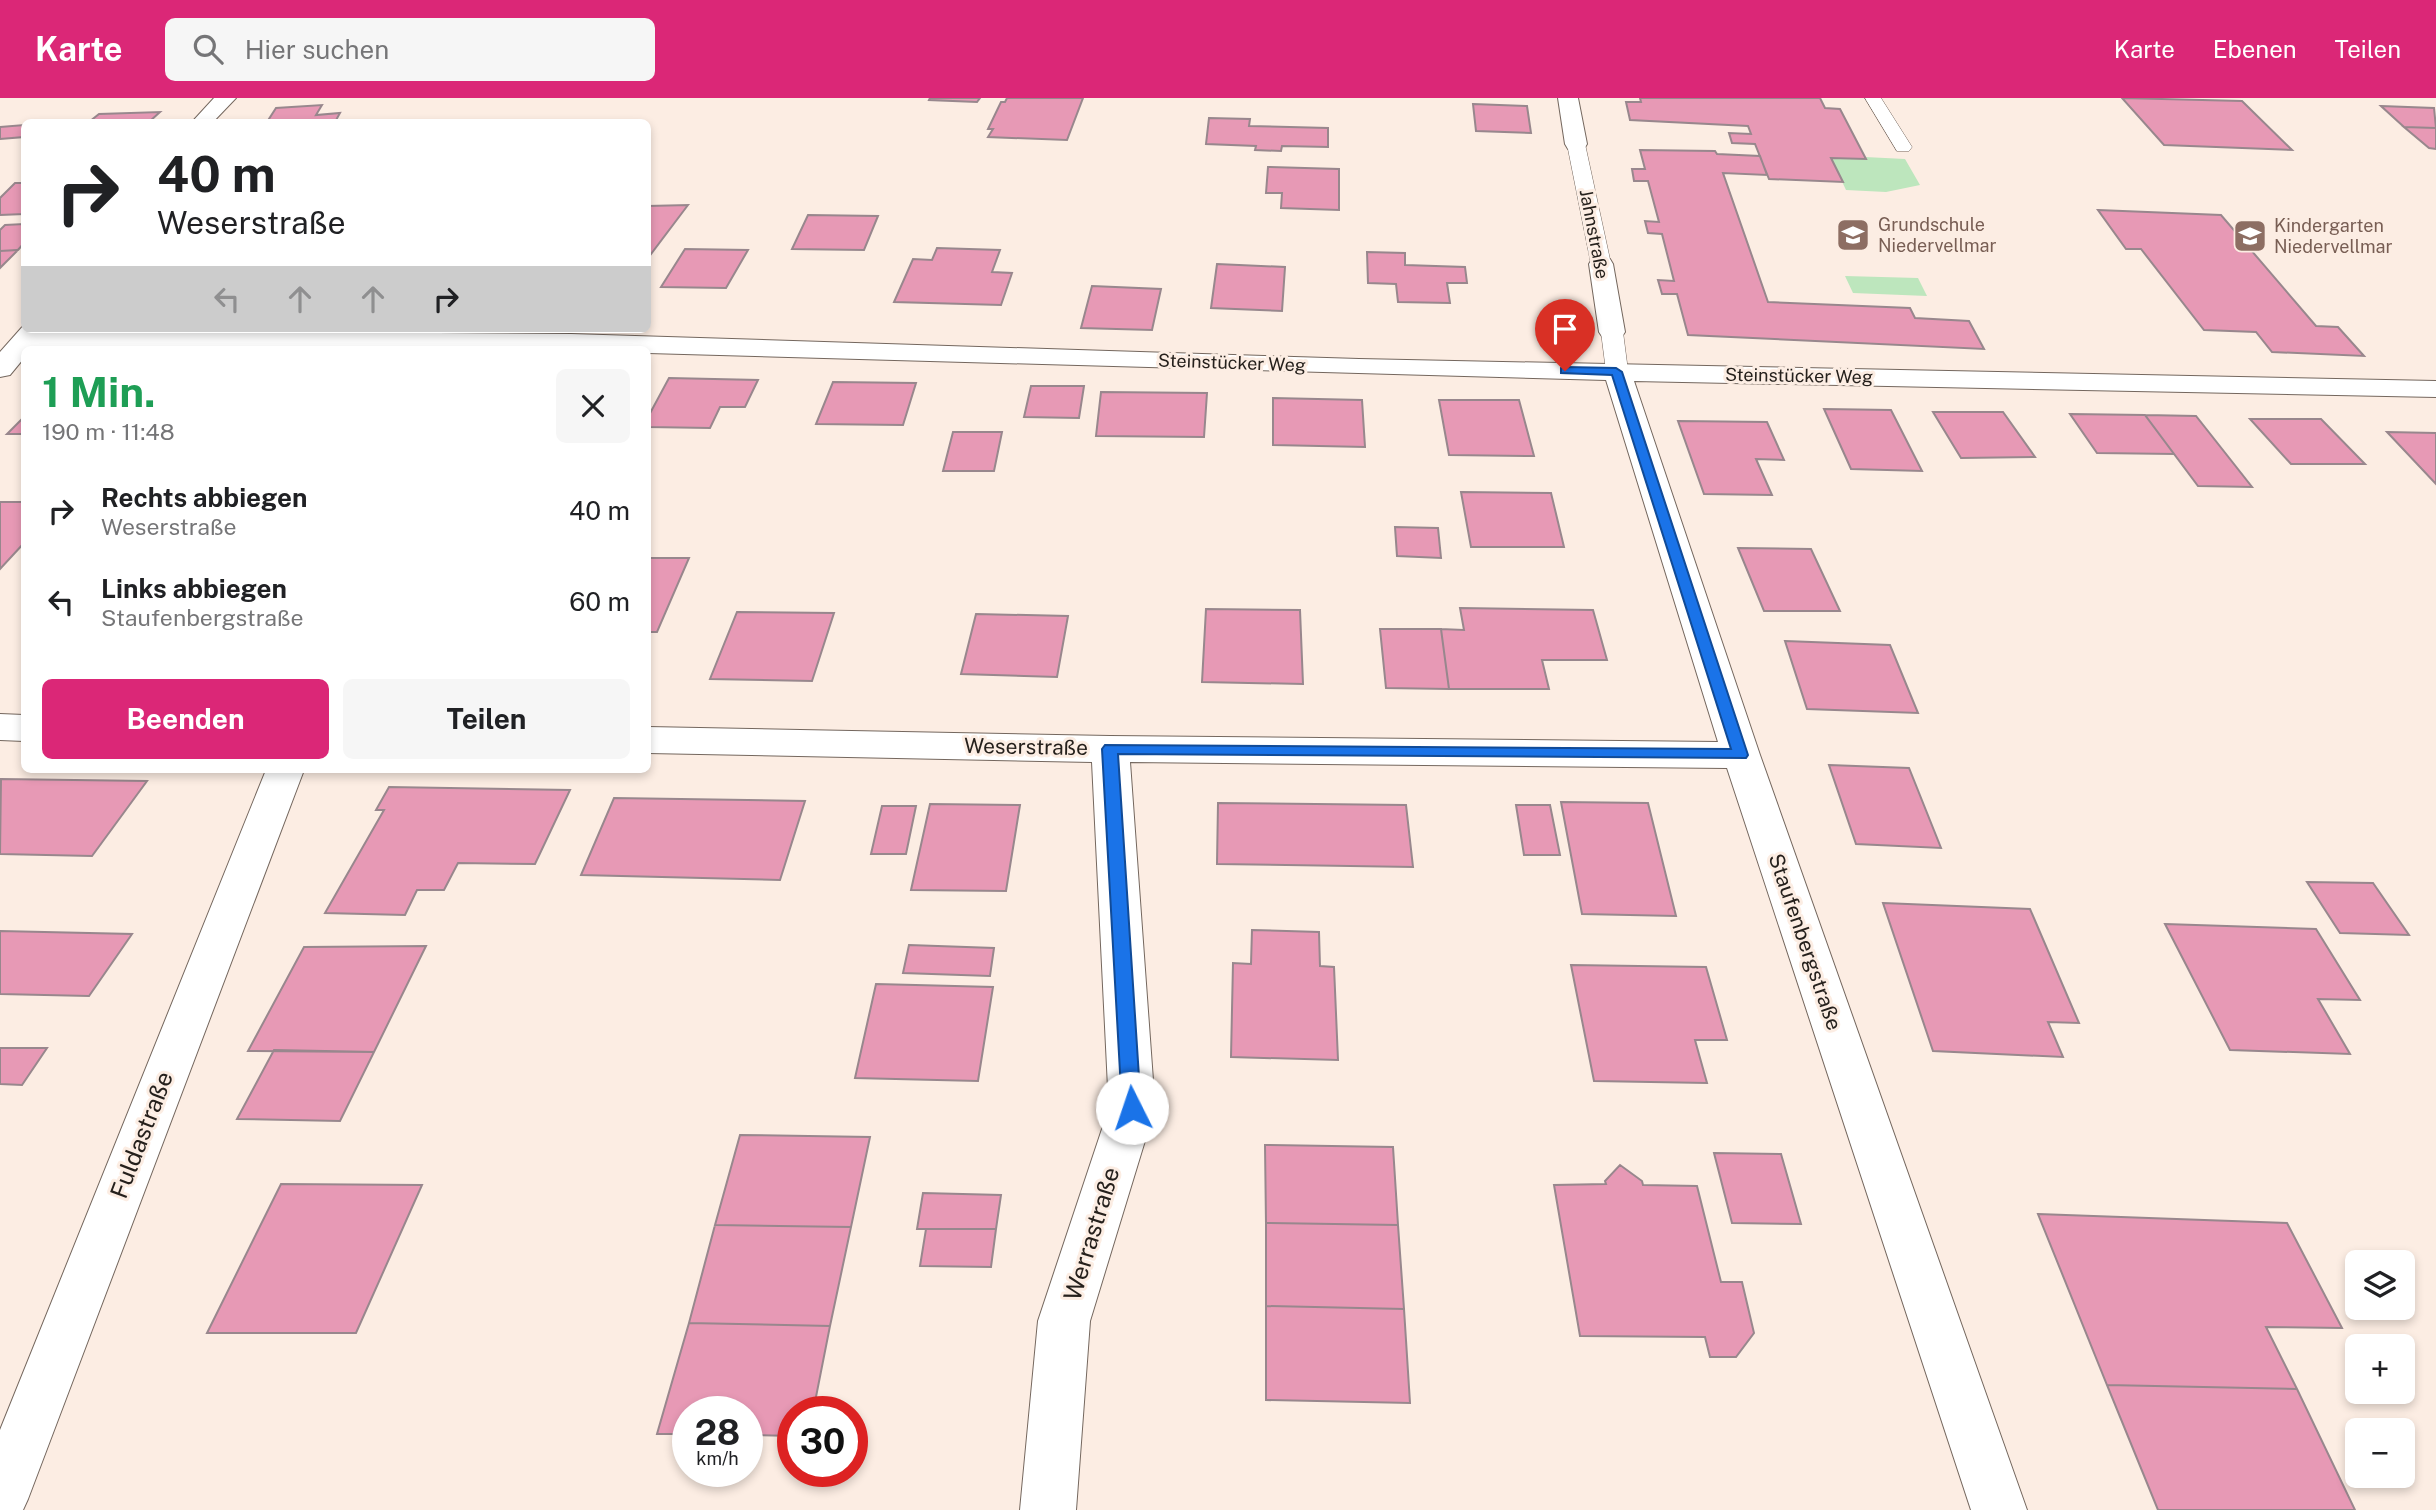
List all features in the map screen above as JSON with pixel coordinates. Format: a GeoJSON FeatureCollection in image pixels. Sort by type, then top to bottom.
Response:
{"type":"FeatureCollection","features":[{"type":"Feature","properties":{"kind":"street"},"geometry":{"type":"LineString","coordinates":[[205,119],[226,98]]}},
{"type":"Feature","properties":{"kind":"street","name":"Jahnstraße"},"geometry":{"type":"LineString","coordinates":[[1568,98],[1576,144]]}},
{"type":"Feature","properties":{"kind":"street","name":"Jahnstraße"},"geometry":{"type":"LineString","coordinates":[[1601,264],[1614,352]]}},
{"type":"Feature","properties":{"kind":"street","name":"Steinstücker Weg"},"geometry":{"type":"LineString","coordinates":[[201,346],[571,342],[1345,367],[1614,352],[2436,389]]}},
{"type":"Feature","properties":{"kind":"street","name":"Staufenbergstraße"},"geometry":{"type":"LineString","coordinates":[[1614,352],[1741,755],[1999,1510]]}},
{"type":"Feature","properties":{"kind":"street"},"geometry":{"type":"LineString","coordinates":[[0,727],[21,728]]}},
{"type":"Feature","properties":{"kind":"street","name":"Weserstraße"},"geometry":{"type":"LineString","coordinates":[[651,740],[1110,749],[1741,755]]}},
{"type":"Feature","properties":{"kind":"street","name":"Werrastraße"},"geometry":{"type":"LineString","coordinates":[[1048,1510],[1065,1321],[1132,1108],[1110,749]]}},
{"type":"Feature","properties":{"kind":"street","name":"Fuldastraße"},"geometry":{"type":"LineString","coordinates":[[0,1499],[284,773]]}},
{"type":"Feature","properties":{"kind":"lane"},"geometry":{"type":"LineString","coordinates":[[1873,98],[1903,147]]}},
{"type":"Feature","properties":{"kind":"lane","name":"Jahnstraße"},"geometry":{"type":"LineString","coordinates":[[1576,144],[1601,264]]}},
{"type":"Feature","properties":{"kind":"green space"},"geometry":{"type":"Polygon","coordinates":[[[1831,158],[1905,159],[1920,185],[1886,192],[1846,190],[1831,158]]]}},
{"type":"Feature","properties":{"kind":"green space"},"geometry":{"type":"Polygon","coordinates":[[[1845,276],[1918,278],[1927,296],[1853,293],[1845,276]]]}},
{"type":"Feature","properties":{"kind":"building"},"geometry":{"type":"Polygon","coordinates":[[[980,98],[977,102],[929,100],[980,98]]]}},
{"type":"Feature","properties":{"kind":"building"},"geometry":{"type":"Polygon","coordinates":[[[1007,98],[1083,98],[1067,140],[988,137],[993,129],[988,129],[1001,102],[1005,102],[1007,98]]]}},
{"type":"Feature","properties":{"kind":"building"},"geometry":{"type":"Polygon","coordinates":[[[1640,98],[1820,98],[1825,108],[1840,109],[1866,159],[1831,158],[1843,182],[1769,179],[1755,144],[1732,143],[1729,133],[1751,134],[1748,126],[1630,120],[1626,102],[1641,102],[1640,98]]]}},
{"type":"Feature","properties":{"kind":"building"},"geometry":{"type":"Polygon","coordinates":[[[2122,98],[2242,101],[2292,150],[2164,145],[2122,98]]]}},
{"type":"Feature","properties":{"kind":"building"},"geometry":{"type":"Polygon","coordinates":[[[1473,104],[1527,106],[1531,133],[1476,131],[1473,104]]]}},
{"type":"Feature","properties":{"kind":"building"},"geometry":{"type":"Polygon","coordinates":[[[322,105],[316,115],[340,113],[337,119],[269,119],[276,108],[322,105]]]}},
{"type":"Feature","properties":{"kind":"building"},"geometry":{"type":"Polygon","coordinates":[[[2381,106],[2434,108],[2436,128],[2404,127],[2381,106]]]}},
{"type":"Feature","properties":{"kind":"building"},"geometry":{"type":"Polygon","coordinates":[[[160,112],[152,119],[93,119],[99,114],[160,112]]]}},
{"type":"Feature","properties":{"kind":"building"},"geometry":{"type":"Polygon","coordinates":[[[1209,118],[1250,119],[1249,126],[1328,128],[1328,147],[1282,146],[1281,151],[1255,150],[1256,146],[1206,144],[1209,118]]]}},
{"type":"Feature","properties":{"kind":"building"},"geometry":{"type":"Polygon","coordinates":[[[21,125],[21,137],[0,139],[0,127],[21,125]]]}},
{"type":"Feature","properties":{"kind":"building"},"geometry":{"type":"Polygon","coordinates":[[[2404,127],[2436,128],[2436,149],[2429,148],[2404,127]]]}},
{"type":"Feature","properties":{"kind":"building"},"geometry":{"type":"Polygon","coordinates":[[[1640,150],[1715,151],[1717,154],[1760,156],[1767,175],[1723,173],[1768,302],[1910,308],[1915,318],[1969,321],[1984,349],[1688,335],[1677,294],[1662,294],[1658,280],[1674,281],[1662,234],[1648,233],[1645,221],[1659,222],[1648,181],[1634,181],[1632,169],[1645,169],[1640,150]]]}},
{"type":"Feature","properties":{"kind":"building"},"geometry":{"type":"Polygon","coordinates":[[[1268,167],[1339,169],[1339,210],[1281,208],[1282,193],[1266,193],[1268,167]]]}},
{"type":"Feature","properties":{"kind":"building"},"geometry":{"type":"Polygon","coordinates":[[[15,183],[21,183],[21,214],[0,215],[0,198],[15,183]]]}},
{"type":"Feature","properties":{"kind":"building"},"geometry":{"type":"Polygon","coordinates":[[[688,205],[651,254],[651,206],[688,205]]]}},
{"type":"Feature","properties":{"kind":"building"},"geometry":{"type":"Polygon","coordinates":[[[2098,210],[2221,215],[2316,326],[2338,327],[2364,356],[2272,352],[2256,332],[2204,330],[2141,249],[2126,249],[2098,210]]]}},
{"type":"Feature","properties":{"kind":"building"},"geometry":{"type":"Polygon","coordinates":[[[808,215],[878,216],[864,250],[792,249],[808,215]]]}},
{"type":"Feature","properties":{"kind":"building"},"geometry":{"type":"Polygon","coordinates":[[[21,224],[21,246],[18,250],[0,251],[0,230],[5,225],[21,224]]]}},
{"type":"Feature","properties":{"kind":"building"},"geometry":{"type":"Polygon","coordinates":[[[937,248],[1000,250],[992,272],[1012,273],[1001,305],[894,302],[913,259],[932,260],[937,248]]]}},
{"type":"Feature","properties":{"kind":"building"},"geometry":{"type":"Polygon","coordinates":[[[685,249],[748,250],[726,288],[661,287],[685,249]]]}},
{"type":"Feature","properties":{"kind":"building"},"geometry":{"type":"Polygon","coordinates":[[[18,250],[0,268],[0,251],[18,250]]]}},
{"type":"Feature","properties":{"kind":"building"},"geometry":{"type":"Polygon","coordinates":[[[1367,252],[1405,253],[1405,265],[1465,267],[1467,283],[1447,283],[1450,303],[1398,302],[1396,284],[1368,283],[1367,252]]]}},
{"type":"Feature","properties":{"kind":"building"},"geometry":{"type":"Polygon","coordinates":[[[1217,264],[1285,267],[1282,311],[1211,308],[1217,264]]]}},
{"type":"Feature","properties":{"kind":"building"},"geometry":{"type":"Polygon","coordinates":[[[1092,286],[1161,289],[1152,330],[1081,328],[1092,286]]]}},
{"type":"Feature","properties":{"kind":"building"},"geometry":{"type":"Polygon","coordinates":[[[669,378],[758,380],[745,407],[720,407],[710,428],[651,427],[651,411],[669,378]]]}},
{"type":"Feature","properties":{"kind":"building"},"geometry":{"type":"Polygon","coordinates":[[[833,382],[916,383],[903,425],[816,424],[833,382]]]}},
{"type":"Feature","properties":{"kind":"building"},"geometry":{"type":"Polygon","coordinates":[[[1031,386],[1084,386],[1079,418],[1024,417],[1031,386]]]}},
{"type":"Feature","properties":{"kind":"building"},"geometry":{"type":"Polygon","coordinates":[[[1101,392],[1207,393],[1204,437],[1096,436],[1101,392]]]}},
{"type":"Feature","properties":{"kind":"building"},"geometry":{"type":"Polygon","coordinates":[[[1273,398],[1362,400],[1365,447],[1273,445],[1273,398]]]}},
{"type":"Feature","properties":{"kind":"building"},"geometry":{"type":"Polygon","coordinates":[[[1439,400],[1519,400],[1534,456],[1449,455],[1439,400]]]}},
{"type":"Feature","properties":{"kind":"building"},"geometry":{"type":"Polygon","coordinates":[[[1824,409],[1891,410],[1922,471],[1851,469],[1824,409]]]}},
{"type":"Feature","properties":{"kind":"building"},"geometry":{"type":"Polygon","coordinates":[[[1933,412],[2003,412],[2035,457],[1961,458],[1933,412]]]}},
{"type":"Feature","properties":{"kind":"building"},"geometry":{"type":"Polygon","coordinates":[[[2070,414],[2145,415],[2174,454],[2097,453],[2070,414]]]}},
{"type":"Feature","properties":{"kind":"building"},"geometry":{"type":"Polygon","coordinates":[[[2145,415],[2196,416],[2252,487],[2198,486],[2145,415]]]}},
{"type":"Feature","properties":{"kind":"building"},"geometry":{"type":"Polygon","coordinates":[[[2250,419],[2321,419],[2365,464],[2291,464],[2250,419]]]}},
{"type":"Feature","properties":{"kind":"building"},"geometry":{"type":"Polygon","coordinates":[[[21,420],[21,434],[7,434],[21,420]]]}},
{"type":"Feature","properties":{"kind":"building"},"geometry":{"type":"Polygon","coordinates":[[[1678,421],[1767,422],[1784,460],[1756,459],[1772,495],[1704,494],[1678,421]]]}},
{"type":"Feature","properties":{"kind":"building"},"geometry":{"type":"Polygon","coordinates":[[[953,432],[1002,432],[994,471],[943,471],[953,432]]]}},
{"type":"Feature","properties":{"kind":"building"},"geometry":{"type":"Polygon","coordinates":[[[2387,432],[2436,433],[2436,484],[2387,432]]]}},
{"type":"Feature","properties":{"kind":"building"},"geometry":{"type":"Polygon","coordinates":[[[1461,492],[1551,493],[1564,547],[1471,547],[1461,492]]]}},
{"type":"Feature","properties":{"kind":"building"},"geometry":{"type":"Polygon","coordinates":[[[0,502],[21,502],[21,546],[0,569],[0,502]]]}},
{"type":"Feature","properties":{"kind":"building"},"geometry":{"type":"Polygon","coordinates":[[[1395,527],[1438,528],[1441,558],[1397,556],[1395,527]]]}},
{"type":"Feature","properties":{"kind":"building"},"geometry":{"type":"Polygon","coordinates":[[[1738,548],[1811,549],[1840,611],[1764,611],[1738,548]]]}},
{"type":"Feature","properties":{"kind":"building"},"geometry":{"type":"Polygon","coordinates":[[[651,558],[689,558],[657,632],[651,632],[651,558]]]}},
{"type":"Feature","properties":{"kind":"building"},"geometry":{"type":"Polygon","coordinates":[[[1460,608],[1593,610],[1607,660],[1542,660],[1549,689],[1449,689],[1441,629],[1464,630],[1460,608]]]}},
{"type":"Feature","properties":{"kind":"building"},"geometry":{"type":"Polygon","coordinates":[[[1206,609],[1300,610],[1303,684],[1202,682],[1206,609]]]}},
{"type":"Feature","properties":{"kind":"building"},"geometry":{"type":"Polygon","coordinates":[[[737,612],[834,613],[812,681],[710,679],[737,612]]]}},
{"type":"Feature","properties":{"kind":"building"},"geometry":{"type":"Polygon","coordinates":[[[976,614],[1068,616],[1057,677],[961,674],[976,614]]]}},
{"type":"Feature","properties":{"kind":"building"},"geometry":{"type":"Polygon","coordinates":[[[1380,629],[1441,629],[1449,689],[1386,688],[1380,629]]]}},
{"type":"Feature","properties":{"kind":"building"},"geometry":{"type":"Polygon","coordinates":[[[1785,641],[1890,645],[1918,713],[1807,709],[1785,641]]]}},
{"type":"Feature","properties":{"kind":"building"},"geometry":{"type":"Polygon","coordinates":[[[1829,765],[1909,768],[1941,848],[1856,844],[1829,765]]]}},
{"type":"Feature","properties":{"kind":"building"},"geometry":{"type":"Polygon","coordinates":[[[1,779],[147,781],[92,856],[0,854],[1,779]]]}},
{"type":"Feature","properties":{"kind":"building"},"geometry":{"type":"Polygon","coordinates":[[[389,787],[570,790],[535,864],[458,863],[444,890],[417,890],[405,915],[325,913],[384,810],[376,810],[389,787]]]}},
{"type":"Feature","properties":{"kind":"building"},"geometry":{"type":"Polygon","coordinates":[[[614,798],[805,801],[780,880],[581,875],[614,798]]]}},
{"type":"Feature","properties":{"kind":"building"},"geometry":{"type":"Polygon","coordinates":[[[1561,802],[1648,803],[1676,916],[1582,914],[1561,802]]]}},
{"type":"Feature","properties":{"kind":"building"},"geometry":{"type":"Polygon","coordinates":[[[1218,803],[1406,805],[1413,867],[1217,864],[1218,803]]]}},
{"type":"Feature","properties":{"kind":"building"},"geometry":{"type":"Polygon","coordinates":[[[930,804],[1020,805],[1006,891],[911,890],[930,804]]]}},
{"type":"Feature","properties":{"kind":"building"},"geometry":{"type":"Polygon","coordinates":[[[1516,805],[1550,805],[1560,855],[1524,855],[1516,805]]]}},
{"type":"Feature","properties":{"kind":"building"},"geometry":{"type":"Polygon","coordinates":[[[882,806],[916,806],[906,854],[871,854],[882,806]]]}},
{"type":"Feature","properties":{"kind":"building"},"geometry":{"type":"Polygon","coordinates":[[[2307,882],[2373,883],[2409,935],[2340,933],[2307,882]]]}},
{"type":"Feature","properties":{"kind":"building"},"geometry":{"type":"Polygon","coordinates":[[[1883,903],[2030,909],[2079,1023],[2048,1022],[2063,1057],[1933,1051],[1883,903]]]}},
{"type":"Feature","properties":{"kind":"building"},"geometry":{"type":"Polygon","coordinates":[[[2165,924],[2316,929],[2360,1000],[2318,999],[2350,1054],[2230,1050],[2165,924]]]}},
{"type":"Feature","properties":{"kind":"building"},"geometry":{"type":"Polygon","coordinates":[[[1252,930],[1319,932],[1320,966],[1334,967],[1338,1060],[1231,1057],[1233,963],[1251,964],[1252,930]]]}},
{"type":"Feature","properties":{"kind":"building"},"geometry":{"type":"Polygon","coordinates":[[[0,931],[132,934],[89,996],[0,994],[0,931]]]}},
{"type":"Feature","properties":{"kind":"building"},"geometry":{"type":"Polygon","coordinates":[[[909,945],[994,948],[990,976],[903,973],[909,945]]]}},
{"type":"Feature","properties":{"kind":"building"},"geometry":{"type":"Polygon","coordinates":[[[426,946],[374,1052],[248,1051],[304,947],[426,946]]]}},
{"type":"Feature","properties":{"kind":"building"},"geometry":{"type":"Polygon","coordinates":[[[1571,965],[1706,967],[1727,1040],[1695,1040],[1707,1083],[1594,1081],[1571,965]]]}},
{"type":"Feature","properties":{"kind":"building"},"geometry":{"type":"Polygon","coordinates":[[[876,984],[993,987],[978,1081],[855,1078],[876,984]]]}},
{"type":"Feature","properties":{"kind":"building"},"geometry":{"type":"Polygon","coordinates":[[[0,1048],[47,1048],[22,1085],[0,1084],[0,1048]]]}},
{"type":"Feature","properties":{"kind":"building"},"geometry":{"type":"Polygon","coordinates":[[[274,1050],[374,1052],[340,1121],[237,1119],[274,1050]]]}},
{"type":"Feature","properties":{"kind":"building"},"geometry":{"type":"Polygon","coordinates":[[[740,1135],[870,1137],[851,1227],[715,1225],[740,1135]]]}},
{"type":"Feature","properties":{"kind":"building"},"geometry":{"type":"Polygon","coordinates":[[[1265,1145],[1393,1147],[1398,1225],[1266,1223],[1265,1145]]]}},
{"type":"Feature","properties":{"kind":"building"},"geometry":{"type":"Polygon","coordinates":[[[1714,1153],[1781,1154],[1801,1224],[1732,1223],[1714,1153]]]}},
{"type":"Feature","properties":{"kind":"building"},"geometry":{"type":"Polygon","coordinates":[[[1620,1165],[1642,1181],[1643,1185],[1697,1186],[1721,1282],[1742,1282],[1754,1333],[1736,1357],[1710,1357],[1705,1337],[1580,1336],[1554,1185],[1606,1184],[1605,1181],[1620,1165]]]}},
{"type":"Feature","properties":{"kind":"building"},"geometry":{"type":"Polygon","coordinates":[[[281,1184],[422,1185],[356,1333],[207,1333],[281,1184]]]}},
{"type":"Feature","properties":{"kind":"building"},"geometry":{"type":"Polygon","coordinates":[[[923,1193],[1001,1195],[996,1229],[917,1229],[923,1193]]]}},
{"type":"Feature","properties":{"kind":"building"},"geometry":{"type":"Polygon","coordinates":[[[2038,1214],[2287,1223],[2342,1328],[2266,1327],[2297,1389],[2107,1385],[2038,1214]]]}},
{"type":"Feature","properties":{"kind":"building"},"geometry":{"type":"Polygon","coordinates":[[[1266,1223],[1398,1225],[1404,1309],[1266,1306],[1266,1223]]]}},
{"type":"Feature","properties":{"kind":"building"},"geometry":{"type":"Polygon","coordinates":[[[715,1225],[851,1227],[830,1326],[689,1323],[715,1225]]]}},
{"type":"Feature","properties":{"kind":"building"},"geometry":{"type":"Polygon","coordinates":[[[926,1229],[996,1229],[991,1267],[920,1266],[926,1229]]]}},
{"type":"Feature","properties":{"kind":"building"},"geometry":{"type":"Polygon","coordinates":[[[1266,1306],[1404,1309],[1410,1403],[1266,1400],[1266,1306]]]}},
{"type":"Feature","properties":{"kind":"building"},"geometry":{"type":"Polygon","coordinates":[[[689,1323],[830,1326],[816,1396],[777,1396],[777,1436],[763,1435],[763,1396],[672,1396],[672,1434],[657,1434],[689,1323]]]}},
{"type":"Feature","properties":{"kind":"building"},"geometry":{"type":"Polygon","coordinates":[[[2107,1385],[2297,1389],[2355,1510],[2158,1510],[2107,1385]]]}},
{"type":"Feature","properties":{"kind":"place","name":"Grundschule Niedervellmar"},"geometry":{"type":"Point","coordinates":[1853,235]}},
{"type":"Feature","properties":{"kind":"place","name":"Kindergarten Niedervellmar"},"geometry":{"type":"Point","coordinates":[2250,236]}},
{"type":"Feature","properties":{"kind":"route"},"geometry":{"type":"LineString","coordinates":[[1132,1108],[1110,749],[1741,755],[1616,372],[1565,371]]}}]}
